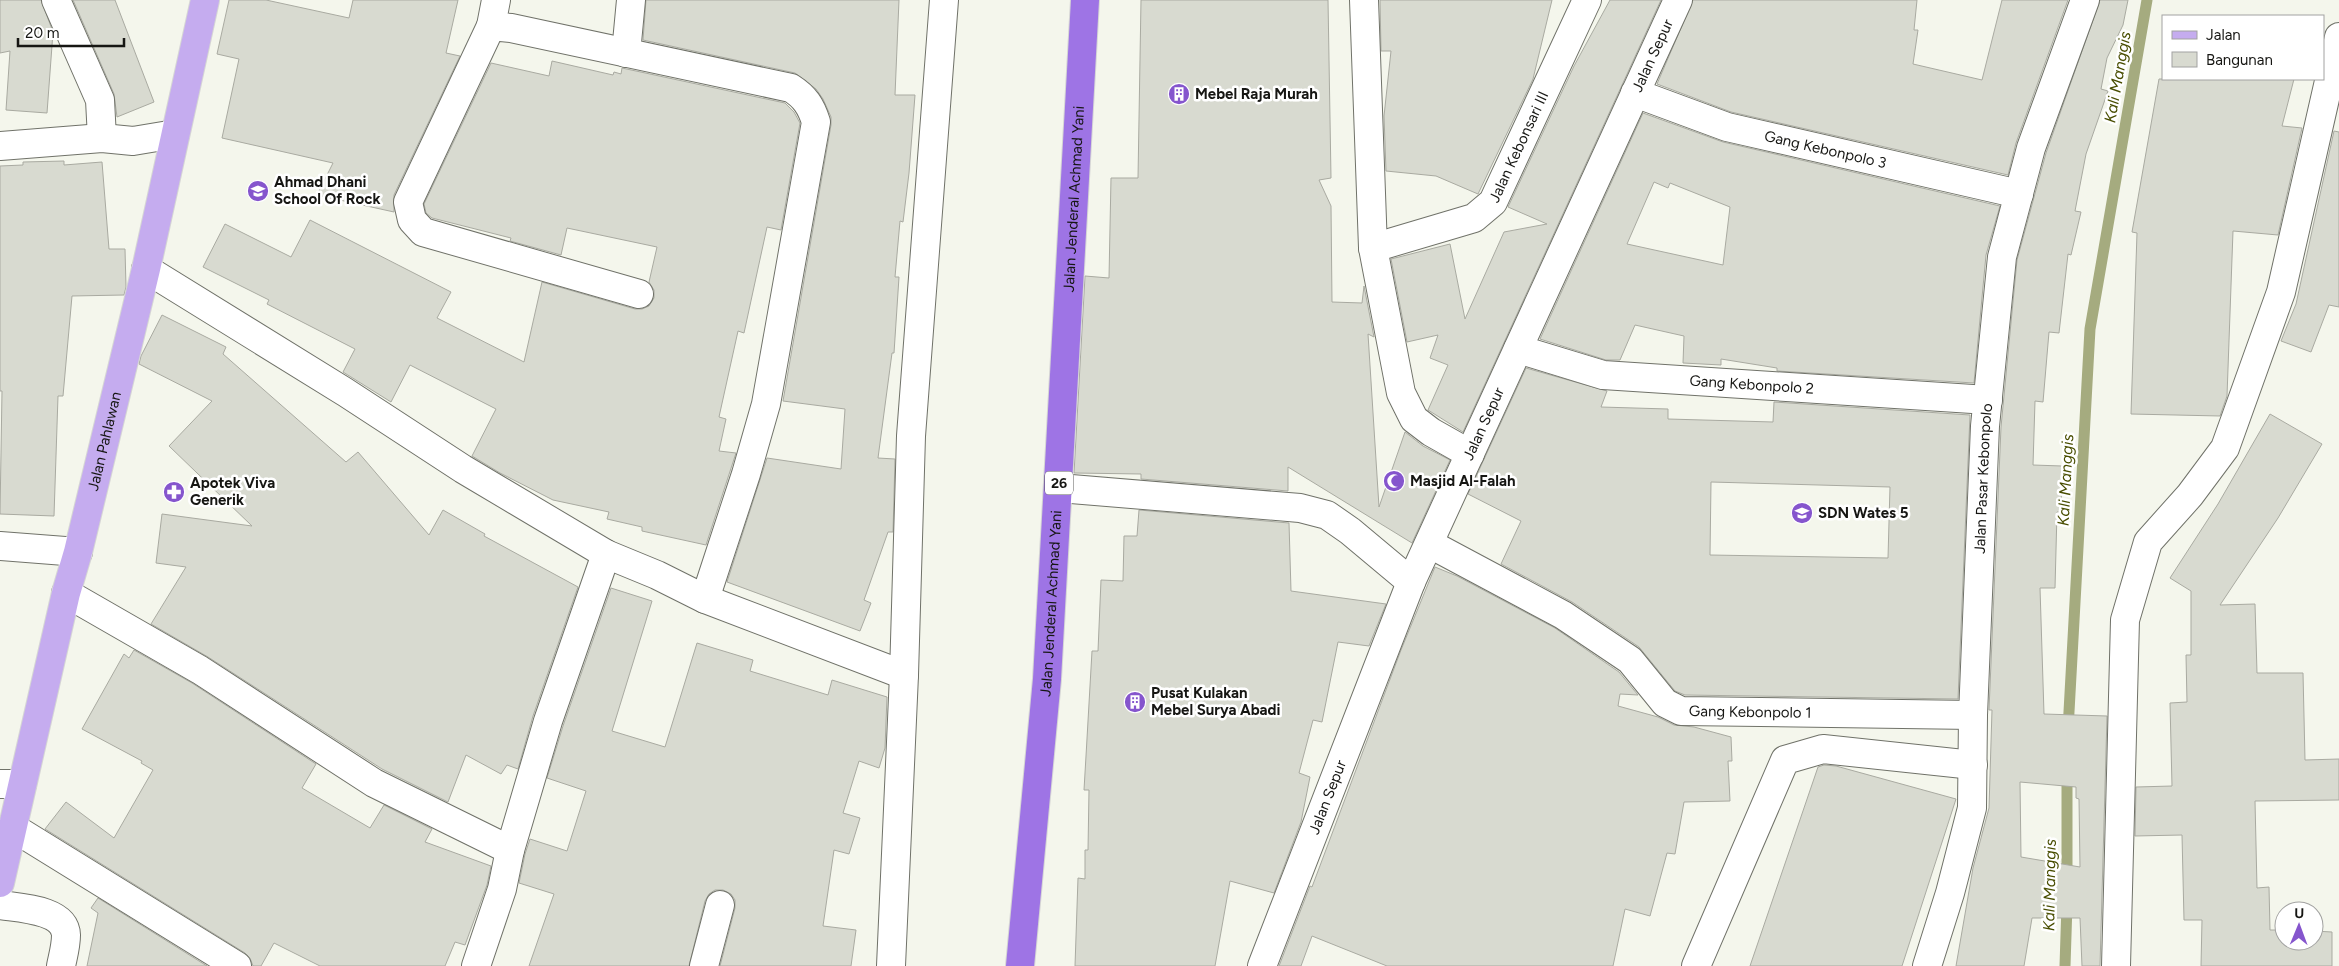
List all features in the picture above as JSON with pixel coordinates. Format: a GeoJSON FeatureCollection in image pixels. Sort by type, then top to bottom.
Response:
{"type":"FeatureCollection","features":[{"type":"Feature","properties":{"kind":"highway","name":"Jalan Jenderal Achmad Yani"},"geometry":{"type":"LineString","coordinates":[[1020,966],[1047,679],[1085,0]]}},
{"type":"Feature","properties":{"kind":"main road","name":"Jalan Pahlawan"},"geometry":{"type":"LineString","coordinates":[[0,883],[12,827],[11,784],[78,552],[146,269],[205,0]]}},
{"type":"Feature","properties":{"kind":"street"},"geometry":{"type":"LineString","coordinates":[[56,0],[100,100],[102,138]]}},
{"type":"Feature","properties":{"kind":"street"},"geometry":{"type":"LineString","coordinates":[[626,52],[631,0]]}},
{"type":"Feature","properties":{"kind":"street"},"geometry":{"type":"LineString","coordinates":[[891,966],[912,436],[944,0]]}},
{"type":"Feature","properties":{"kind":"street"},"geometry":{"type":"LineString","coordinates":[[1364,0],[1373,248],[1401,393],[1414,419],[1431,432],[1470,454]]}},
{"type":"Feature","properties":{"kind":"street","name":"Jalan Kebonsari III"},"geometry":{"type":"LineString","coordinates":[[1373,248],[1474,218],[1493,202],[1587,0]]}},
{"type":"Feature","properties":{"kind":"street","name":"Jalan Sepur"},"geometry":{"type":"LineString","coordinates":[[1262,966],[1411,582],[1678,0]]}},
{"type":"Feature","properties":{"kind":"street","name":"Jalan Pasar Kebonpolo"},"geometry":{"type":"LineString","coordinates":[[1927,966],[1950,893],[1972,808],[1973,714],[1984,426],[2002,257],[2031,148],[2085,0]]}},
{"type":"Feature","properties":{"kind":"street"},"geometry":{"type":"LineString","coordinates":[[639,294],[423,232],[412,220],[408,202],[493,13],[511,28],[791,88],[803,96],[811,107],[816,122],[766,404],[746,474],[705,599]]}},
{"type":"Feature","properties":{"kind":"street"},"geometry":{"type":"LineString","coordinates":[[2116,966],[2125,620],[2148,542],[2190,495],[2225,448],[2281,292],[2339,38]]}},
{"type":"Feature","properties":{"kind":"street","name":"Gang Kebonpolo 3"},"geometry":{"type":"LineString","coordinates":[[1636,93],[1727,127],[2019,194]]}},
{"type":"Feature","properties":{"kind":"street"},"geometry":{"type":"LineString","coordinates":[[0,146],[102,138],[133,141],[175,134]]}},
{"type":"Feature","properties":{"kind":"street"},"geometry":{"type":"LineString","coordinates":[[146,269],[344,392],[463,469],[606,554],[657,575],[705,599],[904,675]]}},
{"type":"Feature","properties":{"kind":"street","name":"Gang Kebonpolo 2"},"geometry":{"type":"LineString","coordinates":[[1518,349],[1604,375],[1988,400]]}},
{"type":"Feature","properties":{"kind":"street"},"geometry":{"type":"LineString","coordinates":[[1059,488],[1300,508],[1327,516],[1350,531],[1411,582]]}},
{"type":"Feature","properties":{"kind":"street","name":"Gang Kebonpolo 1"},"geometry":{"type":"LineString","coordinates":[[1430,544],[1563,615],[1630,660],[1665,703],[1681,711],[1973,714]]}},
{"type":"Feature","properties":{"kind":"street"},"geometry":{"type":"LineString","coordinates":[[0,546],[78,552]]}},
{"type":"Feature","properties":{"kind":"street"},"geometry":{"type":"LineString","coordinates":[[476,966],[502,888],[510,850],[548,721],[606,554]]}},
{"type":"Feature","properties":{"kind":"street"},"geometry":{"type":"LineString","coordinates":[[66,593],[200,670],[374,783],[510,850]]}},
{"type":"Feature","properties":{"kind":"street"},"geometry":{"type":"LineString","coordinates":[[1696,966],[1785,760],[1823,749],[1973,765]]}},
{"type":"Feature","properties":{"kind":"street"},"geometry":{"type":"LineString","coordinates":[[12,827],[237,966]]}},
{"type":"Feature","properties":{"kind":"street"},"geometry":{"type":"LineString","coordinates":[[0,905],[43,912],[59,920],[66,933],[60,966]]}},
{"type":"Feature","properties":{"kind":"street"},"geometry":{"type":"LineString","coordinates":[[704,966],[720,905]]}},
{"type":"Feature","properties":{"kind":"building"},"geometry":{"type":"Polygon","coordinates":[[[0,0],[41,0],[53,32],[47,113],[6,110],[10,51],[0,53],[0,0]]]}},
{"type":"Feature","properties":{"kind":"building"},"geometry":{"type":"Polygon","coordinates":[[[73,0],[115,0],[154,102],[117,117],[114,94],[73,0]]]}},
{"type":"Feature","properties":{"kind":"building"},"geometry":{"type":"Polygon","coordinates":[[[229,0],[266,0],[349,18],[353,0],[458,0],[446,53],[460,56],[394,195],[394,212],[317,195],[333,163],[222,138],[239,59],[217,54],[229,0]]]}},
{"type":"Feature","properties":{"kind":"building"},"geometry":{"type":"Polygon","coordinates":[[[646,0],[899,0],[895,95],[915,95],[909,173],[903,222],[900,221],[895,277],[899,277],[894,353],[892,353],[878,458],[895,459],[893,532],[888,532],[864,600],[871,603],[860,631],[727,582],[767,458],[841,469],[845,409],[783,401],[831,117],[816,89],[795,73],[643,40],[646,0]]]}},
{"type":"Feature","properties":{"kind":"building"},"geometry":{"type":"Polygon","coordinates":[[[1141,0],[1328,0],[1331,178],[1319,180],[1331,206],[1332,302],[1362,303],[1364,286],[1374,337],[1368,334],[1379,507],[1405,432],[1423,446],[1450,460],[1412,543],[1288,467],[1288,491],[1141,479],[1141,474],[1074,473],[1085,276],[1109,278],[1111,178],[1138,178],[1141,0]]]}},
{"type":"Feature","properties":{"kind":"building"},"geometry":{"type":"Polygon","coordinates":[[[1380,0],[1552,0],[1533,79],[1478,194],[1436,176],[1386,171],[1384,116],[1391,51],[1381,51],[1380,0]]]}},
{"type":"Feature","properties":{"kind":"building"},"geometry":{"type":"Polygon","coordinates":[[[1610,0],[1661,0],[1463,432],[1428,410],[1448,365],[1430,358],[1438,335],[1407,342],[1391,259],[1450,244],[1465,319],[1504,232],[1547,224],[1508,207],[1574,66],[1610,0]]]}},
{"type":"Feature","properties":{"kind":"building"},"geometry":{"type":"Polygon","coordinates":[[[1693,0],[1917,0],[1914,30],[1918,30],[1913,64],[1982,80],[2002,0],[2068,0],[2016,143],[2008,175],[1731,112],[1657,84],[1693,0]]]}},
{"type":"Feature","properties":{"kind":"building"},"geometry":{"type":"Polygon","coordinates":[[[2100,0],[2128,0],[2123,25],[2107,58],[2101,89],[2108,91],[2086,154],[2075,211],[2081,212],[2071,255],[2068,254],[2059,333],[2049,332],[2043,402],[2035,401],[2033,465],[2062,466],[2061,512],[2057,512],[2055,588],[2040,588],[2044,714],[2107,716],[2100,966],[2082,966],[2080,918],[2032,918],[2024,966],[1956,966],[1973,868],[1989,808],[1992,710],[1989,710],[2001,427],[2017,260],[2046,153],[2100,0]],[[2020,782],[2021,857],[2080,867],[2079,799],[2076,798],[2076,787],[2020,782]]]}},
{"type":"Feature","properties":{"kind":"building"},"geometry":{"type":"Polygon","coordinates":[[[552,61],[613,75],[614,72],[621,74],[622,68],[785,103],[794,112],[800,123],[781,230],[767,227],[744,333],[738,331],[719,417],[726,419],[719,451],[736,453],[706,545],[642,531],[642,527],[607,519],[609,512],[553,500],[500,473],[472,456],[496,409],[410,365],[391,402],[343,372],[355,349],[267,304],[269,300],[203,267],[225,224],[291,257],[310,220],[451,292],[437,318],[524,362],[542,282],[635,309],[649,306],[654,298],[654,290],[649,282],[657,247],[567,228],[561,255],[510,241],[511,238],[432,218],[426,213],[424,204],[491,63],[549,76],[552,61]]]}},
{"type":"Feature","properties":{"kind":"building"},"geometry":{"type":"Polygon","coordinates":[[[2159,79],[2294,80],[2282,126],[2302,128],[2278,235],[2233,231],[2227,396],[2220,416],[2131,414],[2137,233],[2132,232],[2159,79]]]}},
{"type":"Feature","properties":{"kind":"building"},"geometry":{"type":"Polygon","coordinates":[[[1643,113],[1723,142],[2000,206],[1986,255],[1974,383],[1777,371],[1777,368],[1721,359],[1721,365],[1683,363],[1684,336],[1635,325],[1620,360],[1606,360],[1540,339],[1643,113]],[[1654,182],[1627,244],[1723,265],[1730,207],[1670,183],[1668,188],[1654,182]]]}},
{"type":"Feature","properties":{"kind":"building"},"geometry":{"type":"Polygon","coordinates":[[[2334,131],[2339,132],[2339,307],[2329,305],[2311,352],[2281,341],[2296,304],[2334,131]]]}},
{"type":"Feature","properties":{"kind":"building"},"geometry":{"type":"Polygon","coordinates":[[[64,161],[64,165],[102,162],[109,249],[125,249],[126,287],[124,295],[72,296],[63,396],[58,396],[54,516],[0,514],[2,391],[0,391],[0,166],[23,165],[23,162],[64,161]]]}},
{"type":"Feature","properties":{"kind":"building"},"geometry":{"type":"Polygon","coordinates":[[[162,315],[226,347],[223,354],[346,462],[358,452],[429,535],[443,510],[485,534],[484,536],[578,587],[533,716],[518,769],[507,765],[501,774],[466,755],[448,802],[382,769],[208,657],[151,624],[186,567],[156,563],[162,514],[252,526],[169,446],[212,401],[139,364],[141,356],[162,315]]]}},
{"type":"Feature","properties":{"kind":"building"},"geometry":{"type":"Polygon","coordinates":[[[1526,368],[1607,391],[1601,407],[1668,409],[1668,419],[1773,422],[1774,402],[1970,415],[1958,699],[1685,695],[1675,691],[1639,647],[1572,602],[1501,564],[1521,521],[1468,494],[1526,368]],[[1711,482],[1710,555],[1888,558],[1890,487],[1711,482]]]}},
{"type":"Feature","properties":{"kind":"building"},"geometry":{"type":"Polygon","coordinates":[[[2270,414],[2322,444],[2278,518],[2220,605],[2255,604],[2257,673],[2303,673],[2305,760],[2339,759],[2339,800],[2255,801],[2257,888],[2269,887],[2270,930],[2274,930],[2274,951],[2324,951],[2324,932],[2332,932],[2332,966],[2201,966],[2202,920],[2184,920],[2182,835],[2135,836],[2136,787],[2172,786],[2170,703],[2187,702],[2186,655],[2191,655],[2191,591],[2170,578],[2218,504],[2270,414]]]}},
{"type":"Feature","properties":{"kind":"building"},"geometry":{"type":"Polygon","coordinates":[[[1139,510],[1289,523],[1291,591],[1386,604],[1369,646],[1338,642],[1322,722],[1313,720],[1299,773],[1310,777],[1301,822],[1274,893],[1230,881],[1215,966],[1075,966],[1078,878],[1085,879],[1085,850],[1088,850],[1089,790],[1084,790],[1092,651],[1098,651],[1101,580],[1123,581],[1124,536],[1137,536],[1139,510]]]}},
{"type":"Feature","properties":{"kind":"building"},"geometry":{"type":"Polygon","coordinates":[[[1435,567],[1457,576],[1555,628],[1619,672],[1638,695],[1620,694],[1618,706],[1658,717],[1674,725],[1694,727],[1731,737],[1732,761],[1728,761],[1730,801],[1684,802],[1675,854],[1667,853],[1650,916],[1625,909],[1613,966],[1387,966],[1312,936],[1301,966],[1279,966],[1310,886],[1312,887],[1401,650],[1435,567]]]}},
{"type":"Feature","properties":{"kind":"building"},"geometry":{"type":"Polygon","coordinates":[[[611,588],[652,601],[612,731],[665,747],[697,643],[753,660],[750,671],[828,695],[832,680],[887,697],[885,748],[879,768],[859,761],[843,813],[860,818],[849,854],[834,850],[823,926],[856,930],[851,966],[720,966],[735,908],[735,900],[731,894],[723,890],[715,890],[709,894],[705,901],[689,966],[529,966],[554,894],[519,883],[525,854],[530,839],[567,851],[586,791],[547,778],[611,588]]]}},
{"type":"Feature","properties":{"kind":"building"},"geometry":{"type":"Polygon","coordinates":[[[134,650],[192,683],[316,764],[302,788],[370,828],[384,805],[432,829],[425,842],[491,866],[487,885],[465,945],[455,942],[445,966],[320,966],[274,943],[261,966],[253,966],[250,958],[245,953],[45,829],[66,802],[114,838],[153,770],[141,763],[142,761],[82,729],[124,654],[129,658],[134,650]]]}},
{"type":"Feature","properties":{"kind":"building"},"geometry":{"type":"Polygon","coordinates":[[[1824,765],[1836,766],[1956,799],[1902,966],[1750,966],[1818,767],[1824,765]]]}},
{"type":"Feature","properties":{"kind":"building"},"geometry":{"type":"Polygon","coordinates":[[[98,898],[207,966],[87,966],[98,913],[91,908],[98,898]]]}},
{"type":"Feature","properties":{"kind":"waterway","name":"Kali Manggis"},"geometry":{"type":"LineString","coordinates":[[2068,730],[2090,329],[2147,0]]}},
{"type":"Feature","properties":{"kind":"waterway","name":"Kali Manggis"},"geometry":{"type":"LineString","coordinates":[[2067,771],[2067,880]]}},
{"type":"Feature","properties":{"kind":"waterway","name":"Kali Manggis"},"geometry":{"type":"LineString","coordinates":[[2065,966],[2067,904]]}},
{"type":"Feature","properties":{"kind":"place","name":"Mebel Raja Murah"},"geometry":{"type":"Point","coordinates":[1179,94]}},
{"type":"Feature","properties":{"kind":"place","name":"Ahmad Dhani School Of Rock"},"geometry":{"type":"Point","coordinates":[258,191]}},
{"type":"Feature","properties":{"kind":"place","name":"Masjid Al-Falah"},"geometry":{"type":"Point","coordinates":[1394,481]}},
{"type":"Feature","properties":{"kind":"place","name":"Apotek Viva Generik"},"geometry":{"type":"Point","coordinates":[174,492]}},
{"type":"Feature","properties":{"kind":"place","name":"SDN Wates 5"},"geometry":{"type":"Point","coordinates":[1802,513]}},
{"type":"Feature","properties":{"kind":"place","name":"Pusat Kulakan Mebel Surya Abadi"},"geometry":{"type":"Point","coordinates":[1135,702]}}]}
